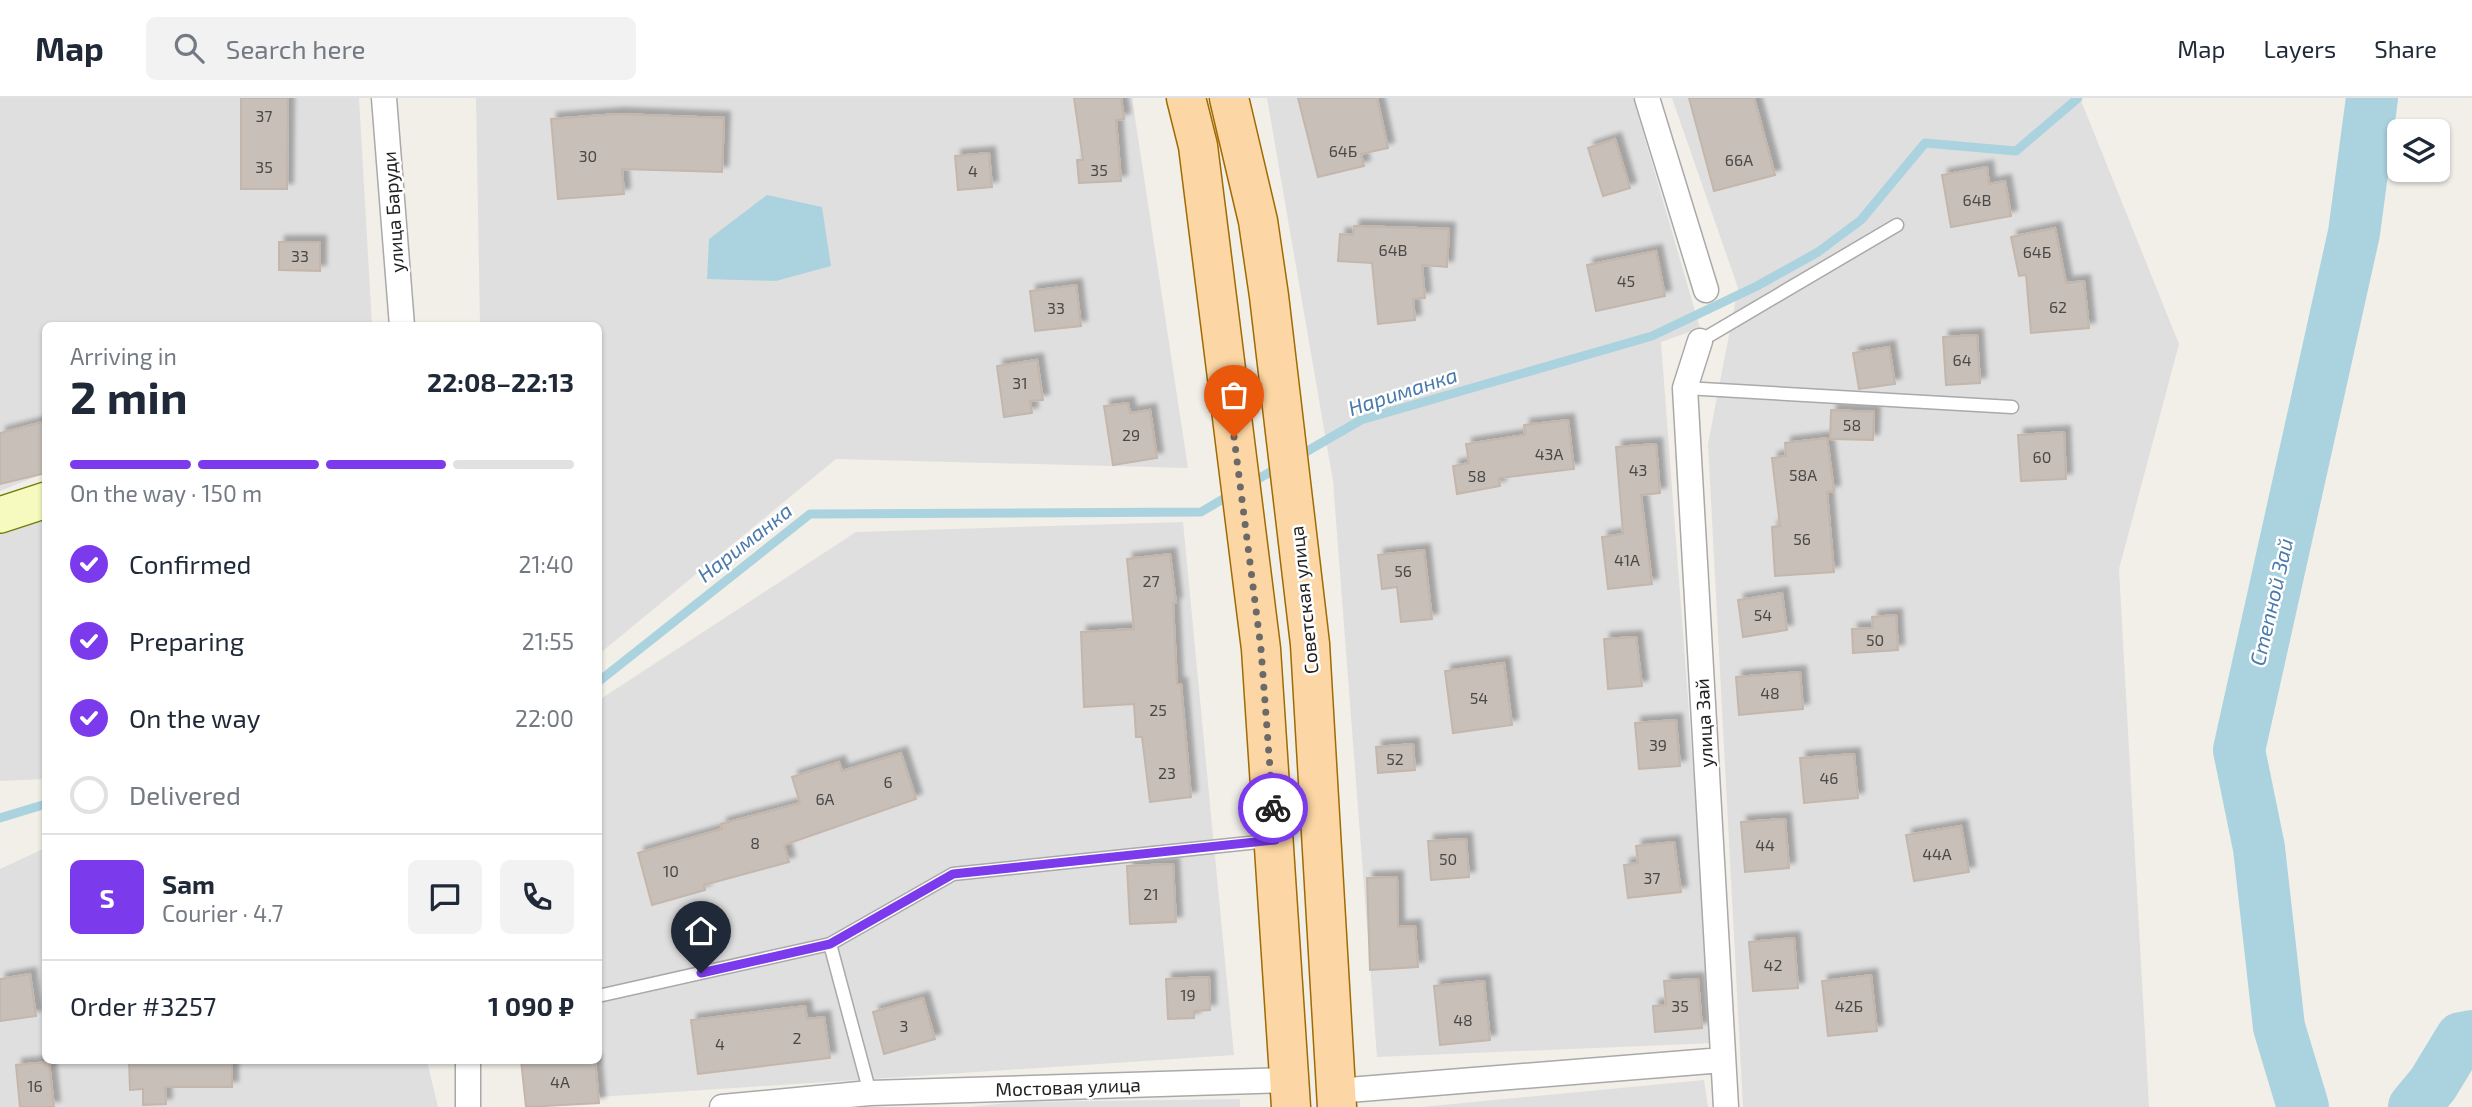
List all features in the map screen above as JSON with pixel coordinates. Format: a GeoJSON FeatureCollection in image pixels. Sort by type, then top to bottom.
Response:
{"type":"FeatureCollection","features":[{"type":"Feature","properties":{"kind":"main road"},"geometry":{"type":"LineString","coordinates":[[1186,98],[1198,146],[1261,649],[1290,1093]]}},
{"type":"Feature","properties":{"kind":"main road","name":"Советская улица"},"geometry":{"type":"LineString","coordinates":[[1229,98],[1258,221],[1311,644],[1337,1099]]}},
{"type":"Feature","properties":{"kind":"street","name":"улица Баруди"},"geometry":{"type":"LineString","coordinates":[[384,98],[402,322]]}},
{"type":"Feature","properties":{"kind":"street"},"geometry":{"type":"LineString","coordinates":[[1647,98],[1706,290]]}},
{"type":"Feature","properties":{"kind":"street","name":"улица Зай"},"geometry":{"type":"LineString","coordinates":[[1700,341],[1685,388],[1726,1107]]}},
{"type":"Feature","properties":{"kind":"street"},"geometry":{"type":"LineString","coordinates":[[0,515],[42,501]]}},
{"type":"Feature","properties":{"kind":"street"},"geometry":{"type":"LineString","coordinates":[[1337,1099],[1723,1060]]}},
{"type":"Feature","properties":{"kind":"street"},"geometry":{"type":"LineString","coordinates":[[468,1064],[468,1107]]}},
{"type":"Feature","properties":{"kind":"street","name":"Мостовая улица"},"geometry":{"type":"LineString","coordinates":[[722,1107],[870,1093],[1290,1093]]}},
{"type":"Feature","properties":{"kind":"lane"},"geometry":{"type":"LineString","coordinates":[[1700,341],[1898,225]]}},
{"type":"Feature","properties":{"kind":"lane"},"geometry":{"type":"LineString","coordinates":[[1685,388],[2012,407]]}},
{"type":"Feature","properties":{"kind":"lane"},"geometry":{"type":"LineString","coordinates":[[602,995],[830,944],[953,874],[1275,840]]}},
{"type":"Feature","properties":{"kind":"lane"},"geometry":{"type":"LineString","coordinates":[[830,944],[870,1093]]}},
{"type":"Feature","properties":{"kind":"shaded area"},"geometry":{"type":"Polygon","coordinates":[[[0,98],[359,98],[372,322],[42,322],[42,474],[0,491],[0,98]]]}},
{"type":"Feature","properties":{"kind":"shaded area"},"geometry":{"type":"Polygon","coordinates":[[[476,98],[1132,98],[1188,468],[836,459],[602,652],[602,322],[480,322],[476,98]]]}},
{"type":"Feature","properties":{"kind":"shaded area"},"geometry":{"type":"Polygon","coordinates":[[[1267,98],[1633,98],[1700,328],[1661,342],[1714,1043],[1377,1057],[1333,481],[1267,98]]]}},
{"type":"Feature","properties":{"kind":"shaded area"},"geometry":{"type":"Polygon","coordinates":[[[1672,98],[2080,98],[2179,344],[2119,569],[2149,1107],[1743,1107],[1708,444],[1738,288],[1672,98]]]}},
{"type":"Feature","properties":{"kind":"shaded area"},"geometry":{"type":"Polygon","coordinates":[[[42,514],[42,779],[0,781],[0,530],[42,514]]]}},
{"type":"Feature","properties":{"kind":"shaded area"},"geometry":{"type":"Polygon","coordinates":[[[1183,522],[1234,1055],[553,1100],[547,1064],[602,1064],[602,698],[856,532],[1183,522]]]}},
{"type":"Feature","properties":{"kind":"shaded area"},"geometry":{"type":"Polygon","coordinates":[[[42,849],[42,1064],[428,1064],[438,1107],[0,1107],[0,869],[42,849]]]}},
{"type":"Feature","properties":{"kind":"shaded area"},"geometry":{"type":"Polygon","coordinates":[[[1704,1080],[1708,1107],[1421,1107],[1704,1080]]]}},
{"type":"Feature","properties":{"kind":"shaded area"},"geometry":{"type":"Polygon","coordinates":[[[1240,1099],[1240,1107],[970,1107],[1019,1102],[1240,1099]]]}},
{"type":"Feature","properties":{"kind":"water"},"geometry":{"type":"Polygon","coordinates":[[[767,195],[822,207],[831,266],[776,281],[707,279],[709,239],[767,195]]]}},
{"type":"Feature","properties":{"kind":"building"},"geometry":{"type":"Polygon","coordinates":[[[241,98],[288,98],[287,189],[241,189],[241,98]]]}},
{"type":"Feature","properties":{"kind":"building"},"geometry":{"type":"Polygon","coordinates":[[[1074,98],[1121,98],[1124,119],[1116,120],[1121,181],[1079,183],[1077,160],[1083,160],[1074,98]]]}},
{"type":"Feature","properties":{"kind":"building"},"geometry":{"type":"Polygon","coordinates":[[[1298,98],[1377,98],[1388,148],[1361,154],[1364,166],[1318,177],[1298,98]]]}},
{"type":"Feature","properties":{"kind":"building"},"geometry":{"type":"Polygon","coordinates":[[[1689,98],[1754,98],[1775,175],[1714,191],[1689,98]]]}},
{"type":"Feature","properties":{"kind":"building"},"geometry":{"type":"Polygon","coordinates":[[[618,114],[724,118],[722,172],[622,169],[624,194],[558,199],[551,119],[618,114]]]}},
{"type":"Feature","properties":{"kind":"building"},"geometry":{"type":"Polygon","coordinates":[[[1615,139],[1630,188],[1603,196],[1588,148],[1615,139]]]}},
{"type":"Feature","properties":{"kind":"building"},"geometry":{"type":"Polygon","coordinates":[[[989,153],[992,187],[958,190],[955,156],[989,153]]]}},
{"type":"Feature","properties":{"kind":"building"},"geometry":{"type":"Polygon","coordinates":[[[1987,167],[1989,184],[2005,181],[2011,216],[1951,227],[1942,175],[1987,167]]]}},
{"type":"Feature","properties":{"kind":"building"},"geometry":{"type":"Polygon","coordinates":[[[1354,226],[1449,229],[1447,267],[1422,265],[1425,298],[1413,299],[1415,320],[1378,324],[1372,263],[1338,261],[1340,234],[1353,235],[1354,226]]]}},
{"type":"Feature","properties":{"kind":"building"},"geometry":{"type":"Polygon","coordinates":[[[2055,228],[2066,283],[2084,281],[2089,328],[2031,333],[2026,275],[2019,276],[2011,237],[2055,228]]]}},
{"type":"Feature","properties":{"kind":"building"},"geometry":{"type":"Polygon","coordinates":[[[279,242],[320,242],[320,271],[279,270],[279,242]]]}},
{"type":"Feature","properties":{"kind":"building"},"geometry":{"type":"Polygon","coordinates":[[[1656,251],[1665,296],[1596,311],[1587,265],[1656,251]]]}},
{"type":"Feature","properties":{"kind":"building"},"geometry":{"type":"Polygon","coordinates":[[[1076,285],[1081,326],[1035,331],[1030,291],[1076,285]]]}},
{"type":"Feature","properties":{"kind":"building"},"geometry":{"type":"Polygon","coordinates":[[[1977,335],[1980,383],[1946,385],[1943,337],[1977,335]]]}},
{"type":"Feature","properties":{"kind":"building"},"geometry":{"type":"Polygon","coordinates":[[[1889,347],[1895,384],[1859,389],[1853,353],[1889,347]]]}},
{"type":"Feature","properties":{"kind":"building"},"geometry":{"type":"Polygon","coordinates":[[[1037,360],[1043,400],[1030,401],[1032,413],[1004,417],[997,366],[1037,360]]]}},
{"type":"Feature","properties":{"kind":"building"},"geometry":{"type":"Polygon","coordinates":[[[1128,403],[1130,413],[1150,410],[1157,458],[1113,465],[1104,406],[1128,403]]]}},
{"type":"Feature","properties":{"kind":"building"},"geometry":{"type":"Polygon","coordinates":[[[1831,410],[1874,412],[1873,440],[1830,439],[1831,410]]]}},
{"type":"Feature","properties":{"kind":"building"},"geometry":{"type":"Polygon","coordinates":[[[1568,420],[1574,469],[1499,478],[1500,486],[1457,494],[1453,466],[1469,463],[1466,444],[1525,435],[1524,425],[1568,420]]]}},
{"type":"Feature","properties":{"kind":"building"},"geometry":{"type":"Polygon","coordinates":[[[42,422],[42,474],[0,484],[0,433],[42,422]]]}},
{"type":"Feature","properties":{"kind":"building"},"geometry":{"type":"Polygon","coordinates":[[[2064,432],[2066,479],[2021,481],[2018,435],[2064,432]]]}},
{"type":"Feature","properties":{"kind":"building"},"geometry":{"type":"Polygon","coordinates":[[[1827,438],[1834,491],[1827,492],[1834,572],[1775,576],[1772,527],[1780,526],[1772,458],[1786,456],[1785,443],[1827,438]]]}},
{"type":"Feature","properties":{"kind":"building"},"geometry":{"type":"Polygon","coordinates":[[[1656,444],[1660,493],[1641,495],[1652,584],[1608,589],[1602,537],[1623,534],[1616,447],[1656,444]]]}},
{"type":"Feature","properties":{"kind":"building"},"geometry":{"type":"Polygon","coordinates":[[[1424,550],[1432,619],[1401,622],[1397,587],[1382,589],[1378,555],[1424,550]]]}},
{"type":"Feature","properties":{"kind":"building"},"geometry":{"type":"Polygon","coordinates":[[[1170,554],[1176,603],[1173,603],[1177,684],[1181,684],[1191,797],[1150,802],[1142,737],[1136,737],[1134,704],[1084,707],[1081,632],[1134,629],[1127,559],[1170,554]]]}},
{"type":"Feature","properties":{"kind":"building"},"geometry":{"type":"Polygon","coordinates":[[[1782,593],[1787,630],[1743,637],[1738,600],[1782,593]]]}},
{"type":"Feature","properties":{"kind":"building"},"geometry":{"type":"Polygon","coordinates":[[[1896,615],[1898,650],[1853,653],[1852,629],[1873,628],[1872,617],[1896,615]]]}},
{"type":"Feature","properties":{"kind":"building"},"geometry":{"type":"Polygon","coordinates":[[[1636,637],[1642,686],[1608,689],[1604,639],[1636,637]]]}},
{"type":"Feature","properties":{"kind":"building"},"geometry":{"type":"Polygon","coordinates":[[[1504,663],[1512,725],[1453,733],[1445,671],[1504,663]]]}},
{"type":"Feature","properties":{"kind":"building"},"geometry":{"type":"Polygon","coordinates":[[[1800,672],[1803,709],[1739,715],[1736,677],[1800,672]]]}},
{"type":"Feature","properties":{"kind":"building"},"geometry":{"type":"Polygon","coordinates":[[[1676,720],[1680,766],[1639,769],[1635,723],[1676,720]]]}},
{"type":"Feature","properties":{"kind":"building"},"geometry":{"type":"Polygon","coordinates":[[[1413,744],[1415,770],[1378,773],[1376,747],[1413,744]]]}},
{"type":"Feature","properties":{"kind":"building"},"geometry":{"type":"Polygon","coordinates":[[[901,753],[916,799],[784,845],[789,862],[704,885],[705,890],[652,905],[638,853],[722,829],[721,824],[800,803],[792,777],[839,762],[842,771],[901,753]]]}},
{"type":"Feature","properties":{"kind":"building"},"geometry":{"type":"Polygon","coordinates":[[[1854,754],[1858,798],[1804,803],[1800,758],[1854,754]]]}},
{"type":"Feature","properties":{"kind":"building"},"geometry":{"type":"Polygon","coordinates":[[[1785,819],[1789,868],[1745,872],[1741,822],[1785,819]]]}},
{"type":"Feature","properties":{"kind":"building"},"geometry":{"type":"Polygon","coordinates":[[[1961,826],[1969,872],[1914,881],[1906,835],[1961,826]]]}},
{"type":"Feature","properties":{"kind":"building"},"geometry":{"type":"Polygon","coordinates":[[[1466,839],[1469,877],[1431,880],[1428,841],[1466,839]]]}},
{"type":"Feature","properties":{"kind":"building"},"geometry":{"type":"Polygon","coordinates":[[[1674,842],[1681,892],[1628,898],[1624,865],[1638,863],[1636,846],[1674,842]]]}},
{"type":"Feature","properties":{"kind":"building"},"geometry":{"type":"Polygon","coordinates":[[[1173,864],[1176,922],[1130,924],[1127,866],[1173,864]]]}},
{"type":"Feature","properties":{"kind":"building"},"geometry":{"type":"Polygon","coordinates":[[[1397,877],[1398,927],[1415,926],[1418,967],[1370,970],[1367,878],[1397,877]]]}},
{"type":"Feature","properties":{"kind":"building"},"geometry":{"type":"Polygon","coordinates":[[[1794,938],[1798,988],[1753,991],[1749,942],[1794,938]]]}},
{"type":"Feature","properties":{"kind":"building"},"geometry":{"type":"Polygon","coordinates":[[[30,974],[36,1016],[0,1021],[0,979],[30,974]]]}},
{"type":"Feature","properties":{"kind":"building"},"geometry":{"type":"Polygon","coordinates":[[[1871,975],[1877,1031],[1828,1036],[1822,981],[1871,975]]]}},
{"type":"Feature","properties":{"kind":"building"},"geometry":{"type":"Polygon","coordinates":[[[1209,977],[1210,1010],[1194,1011],[1194,1018],[1168,1019],[1166,979],[1209,977]]]}},
{"type":"Feature","properties":{"kind":"building"},"geometry":{"type":"Polygon","coordinates":[[[1698,979],[1702,1028],[1655,1032],[1653,1006],[1666,1005],[1664,981],[1698,979]]]}},
{"type":"Feature","properties":{"kind":"building"},"geometry":{"type":"Polygon","coordinates":[[[1484,981],[1490,1040],[1440,1045],[1434,986],[1484,981]]]}},
{"type":"Feature","properties":{"kind":"building"},"geometry":{"type":"Polygon","coordinates":[[[923,998],[935,1039],[884,1054],[873,1012],[923,998]]]}},
{"type":"Feature","properties":{"kind":"building"},"geometry":{"type":"Polygon","coordinates":[[[805,1006],[807,1019],[824,1017],[830,1058],[698,1074],[691,1020],[805,1006]]]}},
{"type":"Feature","properties":{"kind":"building"},"geometry":{"type":"Polygon","coordinates":[[[49,1064],[54,1107],[20,1107],[16,1065],[49,1064]]]}},
{"type":"Feature","properties":{"kind":"building"},"geometry":{"type":"Polygon","coordinates":[[[129,1064],[232,1064],[232,1087],[165,1087],[166,1104],[143,1105],[143,1089],[130,1090],[129,1064]]]}},
{"type":"Feature","properties":{"kind":"building"},"geometry":{"type":"Polygon","coordinates":[[[521,1064],[595,1064],[599,1103],[526,1107],[521,1064]]]}},
{"type":"Feature","properties":{"kind":"waterway","name":"Нариманка"},"geometry":{"type":"LineString","coordinates":[[1297,457],[1361,420],[1652,336],[1757,286],[1818,252],[1861,220],[1925,143],[2016,151],[2078,98]]}},
{"type":"Feature","properties":{"kind":"waterway","name":"Степной Зай"},"geometry":{"type":"LineString","coordinates":[[2303,1107],[2279,1027],[2259,848],[2239,750],[2354,233],[2372,98]]}},
{"type":"Feature","properties":{"kind":"waterway","name":"Нариманка"},"geometry":{"type":"LineString","coordinates":[[1251,483],[1279,467]]}},
{"type":"Feature","properties":{"kind":"waterway","name":"Нариманка"},"geometry":{"type":"LineString","coordinates":[[602,679],[810,514],[1201,512],[1233,493]]}},
{"type":"Feature","properties":{"kind":"waterway","name":"Нариманка"},"geometry":{"type":"LineString","coordinates":[[0,818],[42,805]]}},
{"type":"Feature","properties":{"kind":"waterway"},"geometry":{"type":"LineString","coordinates":[[2414,1107],[2433,1084],[2461,1038],[2472,1036]]}},
{"type":"Feature","properties":{"kind":"way so far"},"geometry":{"type":"LineString","coordinates":[[1234,437],[1261,649],[1273,808]]}},
{"type":"Feature","properties":{"kind":"route"},"geometry":{"type":"LineString","coordinates":[[701,973],[830,944],[953,874],[1275,840],[1273,808]]}}]}
